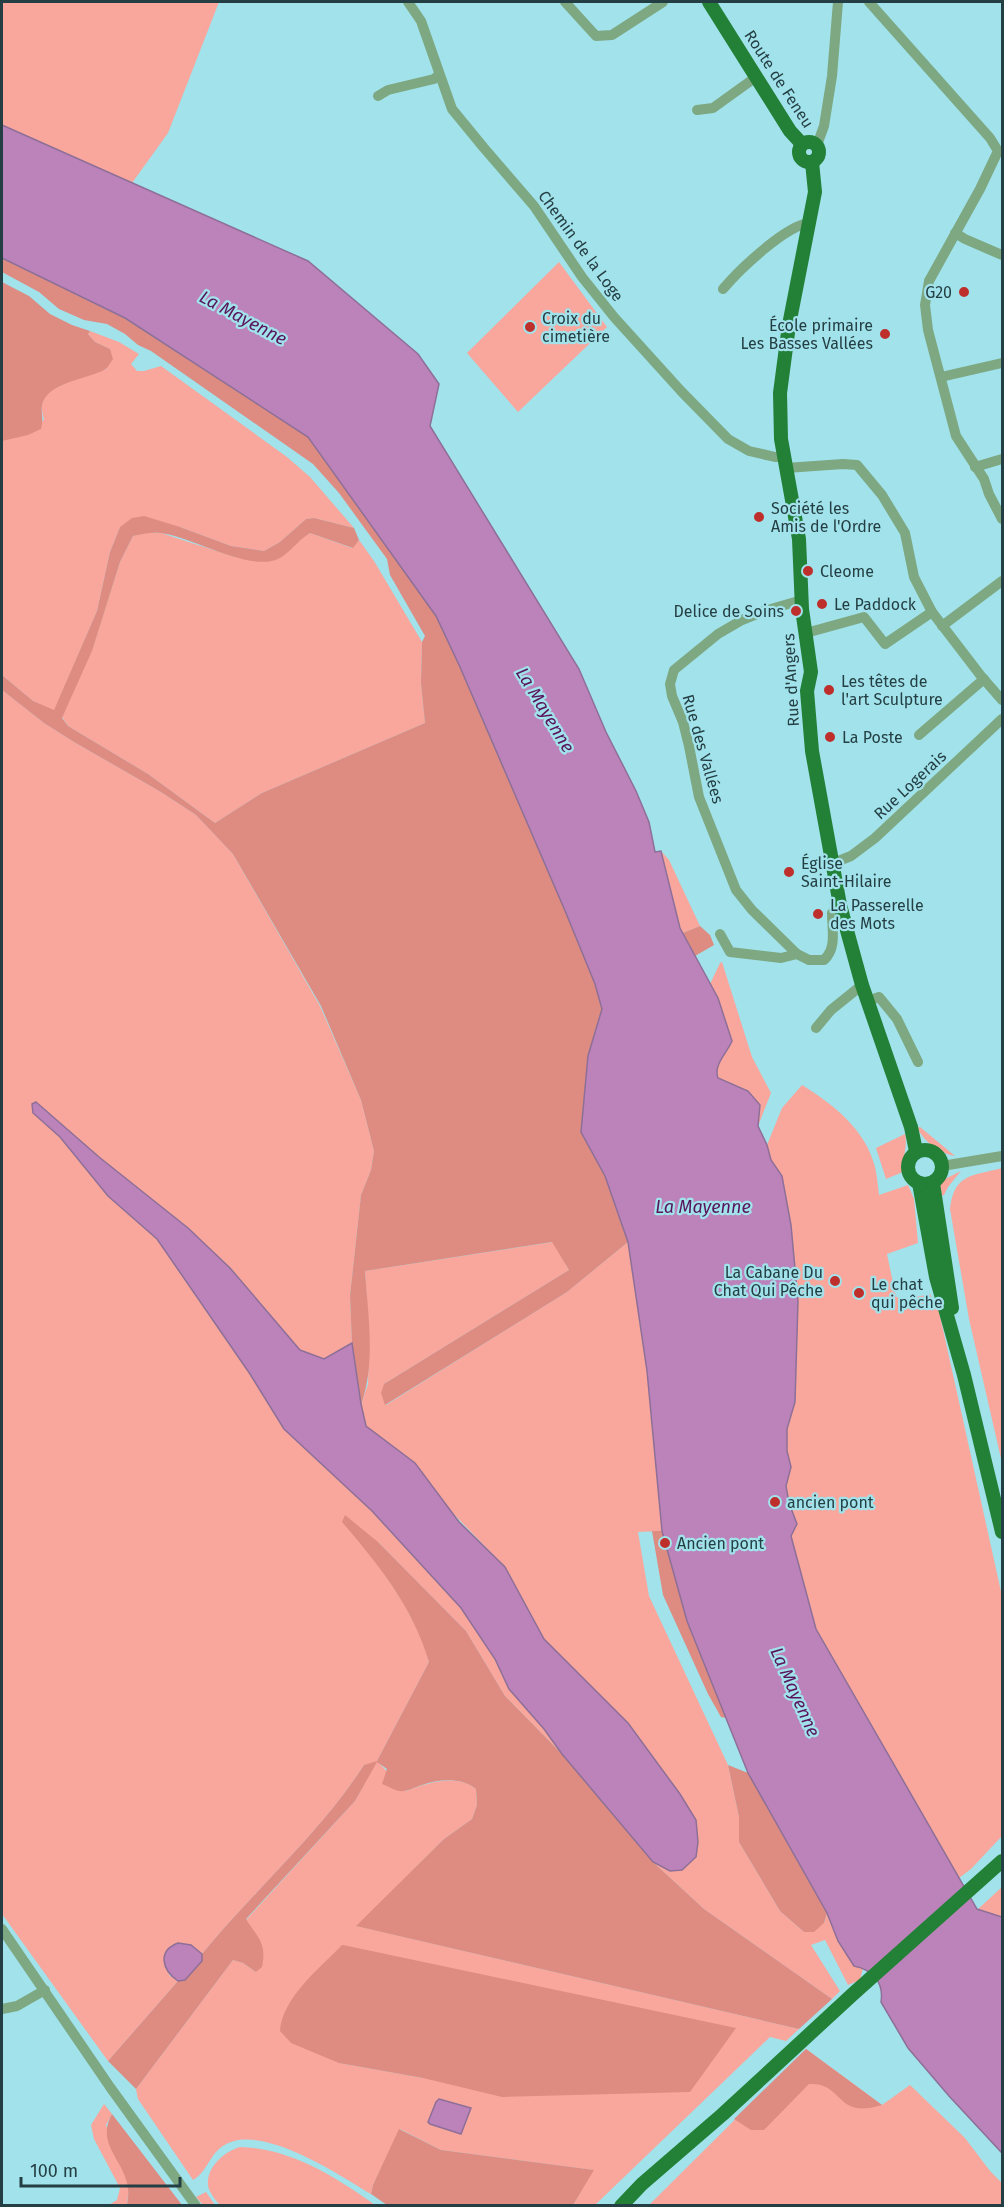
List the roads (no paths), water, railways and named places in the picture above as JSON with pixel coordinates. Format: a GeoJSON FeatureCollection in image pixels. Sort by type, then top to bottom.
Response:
{"type":"FeatureCollection","features":[{"type":"Feature","properties":{"kind":"main road","name":"Route de Feneu"},"geometry":{"type":"LineString","coordinates":[[709,2],[790,131],[802,144]]}},
{"type":"Feature","properties":{"kind":"main road"},"geometry":{"type":"LineString","coordinates":[[810,142],[817,145],[819,155],[812,162],[805,162],[800,157],[798,150],[802,144],[810,142]]}},
{"type":"Feature","properties":{"kind":"main road","name":"Rue d'Angers"},"geometry":{"type":"LineString","coordinates":[[812,162],[815,192],[783,363],[780,393],[781,439],[799,539],[802,600],[811,672],[807,691],[812,751],[840,905],[862,985],[911,1127],[916,1151]]}},
{"type":"Feature","properties":{"kind":"main road"},"geometry":{"type":"LineString","coordinates":[[922,1149],[938,1155],[942,1166],[939,1177],[926,1183],[914,1181],[907,1170],[909,1160],[916,1151],[922,1149]]}},
{"type":"Feature","properties":{"kind":"main road"},"geometry":{"type":"LineString","coordinates":[[926,1183],[936,1277],[964,1375],[1002,1532]]}},
{"type":"Feature","properties":{"kind":"main road"},"geometry":{"type":"LineString","coordinates":[[621,2205],[1002,1861]]}},
{"type":"Feature","properties":{"kind":"street","name":"Chemin de la Loge"},"geometry":{"type":"LineString","coordinates":[[408,2],[422,21],[452,109],[534,206],[582,277],[644,350],[728,439],[749,451],[775,457],[785,463],[857,465],[882,495],[905,533],[914,577],[932,612]]}},
{"type":"Feature","properties":{"kind":"street"},"geometry":{"type":"LineString","coordinates":[[565,2],[596,36],[612,35],[663,2]]}},
{"type":"Feature","properties":{"kind":"street"},"geometry":{"type":"LineString","coordinates":[[817,145],[824,126],[832,76],[838,2]]}},
{"type":"Feature","properties":{"kind":"street"},"geometry":{"type":"LineString","coordinates":[[869,2],[990,138],[998,151],[980,189],[929,281],[925,305],[928,330],[956,436],[984,479],[1002,519]]}},
{"type":"Feature","properties":{"kind":"street"},"geometry":{"type":"LineString","coordinates":[[378,96],[388,90],[434,79],[439,75]]}},
{"type":"Feature","properties":{"kind":"street"},"geometry":{"type":"LineString","coordinates":[[697,110],[713,108],[756,77]]}},
{"type":"Feature","properties":{"kind":"street"},"geometry":{"type":"LineString","coordinates":[[723,289],[734,275],[775,242],[798,225],[809,223]]}},
{"type":"Feature","properties":{"kind":"street"},"geometry":{"type":"LineString","coordinates":[[955,233],[1002,255]]}},
{"type":"Feature","properties":{"kind":"street"},"geometry":{"type":"LineString","coordinates":[[941,377],[1002,363]]}},
{"type":"Feature","properties":{"kind":"street"},"geometry":{"type":"LineString","coordinates":[[975,466],[1002,459]]}},
{"type":"Feature","properties":{"kind":"street"},"geometry":{"type":"LineString","coordinates":[[942,626],[1002,581]]}},
{"type":"Feature","properties":{"kind":"street","name":"Rue des Vallées"},"geometry":{"type":"LineString","coordinates":[[797,954],[752,910],[736,890],[699,797],[683,722],[672,696],[670,684],[674,670],[718,634],[764,611],[802,600]]}},
{"type":"Feature","properties":{"kind":"street"},"geometry":{"type":"LineString","coordinates":[[806,633],[864,617],[885,644],[932,612],[1002,700]]}},
{"type":"Feature","properties":{"kind":"street"},"geometry":{"type":"LineString","coordinates":[[919,735],[984,680]]}},
{"type":"Feature","properties":{"kind":"street","name":"Rue Logerais"},"geometry":{"type":"LineString","coordinates":[[831,864],[851,856],[875,838],[1002,719]]}},
{"type":"Feature","properties":{"kind":"street"},"geometry":{"type":"LineString","coordinates":[[720,934],[730,952],[781,958],[797,954],[809,960],[824,960],[831,953],[832,914],[840,905]]}},
{"type":"Feature","properties":{"kind":"street"},"geometry":{"type":"LineString","coordinates":[[816,1028],[831,1010],[862,985]]}},
{"type":"Feature","properties":{"kind":"street"},"geometry":{"type":"LineString","coordinates":[[868,1001],[879,997],[897,1019],[918,1062]]}},
{"type":"Feature","properties":{"kind":"street"},"geometry":{"type":"LineString","coordinates":[[942,1166],[1002,1156]]}},
{"type":"Feature","properties":{"kind":"street"},"geometry":{"type":"LineString","coordinates":[[2,1929],[110,2087],[196,2205]]}},
{"type":"Feature","properties":{"kind":"street"},"geometry":{"type":"LineString","coordinates":[[2,2009],[17,2006],[45,1990]]}},
{"type":"Feature","properties":{"kind":"water","name":"La Mayenne"},"geometry":{"type":"Polygon","coordinates":[[[2,125],[308,261],[418,354],[439,384],[430,426],[579,669],[649,822],[655,852],[661,851],[680,928],[718,998],[732,1041],[717,1068],[718,1078],[748,1091],[760,1105],[758,1126],[771,1160],[782,1176],[791,1225],[798,1301],[795,1402],[787,1429],[787,1451],[791,1467],[786,1486],[789,1503],[797,1524],[791,1536],[816,1629],[977,1909],[1002,1917],[1002,2153],[908,2048],[881,2002],[881,1988],[876,1978],[867,1970],[854,1966],[838,1941],[827,1913],[748,1773],[687,1621],[662,1531],[647,1371],[628,1242],[605,1176],[581,1132],[588,1056],[602,1009],[595,984],[566,913],[436,616],[308,437],[125,318],[2,258],[2,125]]]}},
{"type":"Feature","properties":{"kind":"water"},"geometry":{"type":"Polygon","coordinates":[[[36,1102],[99,1157],[188,1228],[230,1268],[300,1350],[324,1359],[352,1343],[366,1426],[415,1463],[459,1522],[505,1567],[544,1639],[628,1723],[680,1794],[696,1820],[698,1842],[696,1857],[682,1870],[670,1871],[653,1862],[509,1689],[495,1659],[461,1608],[372,1511],[284,1429],[250,1374],[157,1239],[108,1196],[60,1137],[33,1113],[32,1104],[36,1102]]]}},
{"type":"Feature","properties":{"kind":"water"},"geometry":{"type":"Polygon","coordinates":[[[178,1943],[191,1945],[202,1954],[202,1961],[185,1980],[178,1981],[168,1972],[164,1961],[167,1951],[178,1943]]]}},
{"type":"Feature","properties":{"kind":"water"},"geometry":{"type":"Polygon","coordinates":[[[439,2099],[471,2108],[461,2134],[428,2122],[439,2099]]]}},
{"type":"Feature","properties":{"kind":"place","name":"G20"},"geometry":{"type":"Point","coordinates":[964,292]}},
{"type":"Feature","properties":{"kind":"place","name":"Croix du cimetière"},"geometry":{"type":"Point","coordinates":[530,327]}},
{"type":"Feature","properties":{"kind":"place","name":"École primaire Les Basses Vallées"},"geometry":{"type":"Point","coordinates":[885,334]}},
{"type":"Feature","properties":{"kind":"place","name":"Société les Amis de l'Ordre"},"geometry":{"type":"Point","coordinates":[759,517]}},
{"type":"Feature","properties":{"kind":"place","name":"Cleome"},"geometry":{"type":"Point","coordinates":[808,571]}},
{"type":"Feature","properties":{"kind":"place","name":"Le Paddock"},"geometry":{"type":"Point","coordinates":[822,604]}},
{"type":"Feature","properties":{"kind":"place","name":"Delice de Soins"},"geometry":{"type":"Point","coordinates":[796,611]}},
{"type":"Feature","properties":{"kind":"place","name":"Les têtes de l'art Sculpture"},"geometry":{"type":"Point","coordinates":[829,690]}},
{"type":"Feature","properties":{"kind":"place","name":"La Poste"},"geometry":{"type":"Point","coordinates":[830,737]}},
{"type":"Feature","properties":{"kind":"place","name":"Église Saint-Hilaire"},"geometry":{"type":"Point","coordinates":[789,872]}},
{"type":"Feature","properties":{"kind":"place","name":"La Passerelle des Mots"},"geometry":{"type":"Point","coordinates":[818,914]}},
{"type":"Feature","properties":{"kind":"place","name":"La Cabane Du Chat Qui Pêche"},"geometry":{"type":"Point","coordinates":[835,1281]}},
{"type":"Feature","properties":{"kind":"place","name":"Le chat qui pêche"},"geometry":{"type":"Point","coordinates":[859,1293]}},
{"type":"Feature","properties":{"kind":"place","name":"ancien pont"},"geometry":{"type":"Point","coordinates":[775,1502]}},
{"type":"Feature","properties":{"kind":"place","name":"Ancien pont"},"geometry":{"type":"Point","coordinates":[665,1543]}}]}
